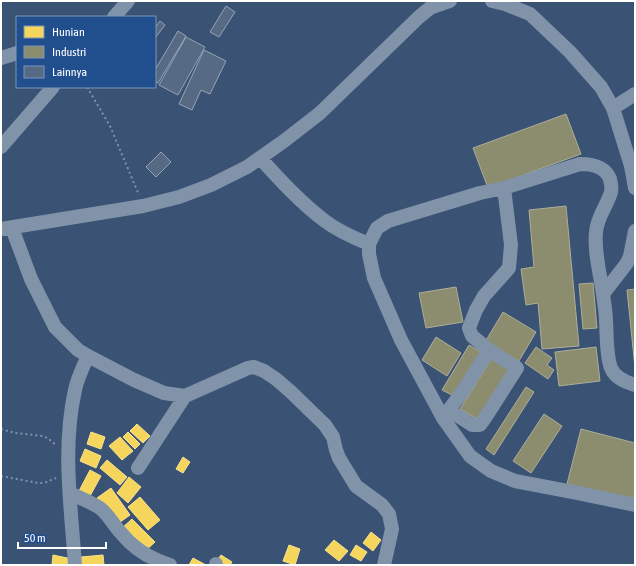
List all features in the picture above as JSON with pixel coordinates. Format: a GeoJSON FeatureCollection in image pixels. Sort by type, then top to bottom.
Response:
{"type":"FeatureCollection","features":[{"type":"Feature","properties":{"kind":"street"},"geometry":{"type":"LineString","coordinates":[[115,16],[128,1]]}},
{"type":"Feature","properties":{"kind":"street"},"geometry":{"type":"LineString","coordinates":[[384,565],[392,529],[389,514],[382,505],[356,486],[339,458],[330,432],[291,392],[264,371],[254,367],[248,368],[185,396],[164,393],[134,380],[88,356],[78,350],[55,327],[6,229],[143,206],[210,185],[248,167],[320,113],[419,17],[430,8],[450,1]]}},
{"type":"Feature","properties":{"kind":"street"},"geometry":{"type":"LineString","coordinates":[[492,1],[505,4],[530,14],[570,52],[601,87],[613,108],[631,166],[635,188]]}},
{"type":"Feature","properties":{"kind":"street"},"geometry":{"type":"LineString","coordinates":[[1,58],[16,53]]}},
{"type":"Feature","properties":{"kind":"street"},"geometry":{"type":"LineString","coordinates":[[1,148],[53,88]]}},
{"type":"Feature","properties":{"kind":"street"},"geometry":{"type":"LineString","coordinates":[[613,108],[635,94]]}},
{"type":"Feature","properties":{"kind":"street"},"geometry":{"type":"LineString","coordinates":[[260,158],[285,185],[325,222],[349,236],[369,244]]}},
{"type":"Feature","properties":{"kind":"street"},"geometry":{"type":"LineString","coordinates":[[635,385],[621,379],[611,368],[596,248],[596,231],[599,218],[611,190],[611,182],[604,169],[590,164],[580,164],[504,188],[480,193],[388,221],[377,228],[369,244],[369,254],[374,278],[401,340],[470,456],[491,471],[515,481],[635,506]]}},
{"type":"Feature","properties":{"kind":"street"},"geometry":{"type":"LineString","coordinates":[[446,414],[472,425],[480,424],[517,368],[489,350],[472,336],[469,328],[476,310],[484,296],[506,274],[509,268],[511,245],[504,188]]}},
{"type":"Feature","properties":{"kind":"street"},"geometry":{"type":"LineString","coordinates":[[602,294],[627,263],[630,256],[635,231]]}},
{"type":"Feature","properties":{"kind":"street"},"geometry":{"type":"LineString","coordinates":[[446,414],[463,391],[489,350]]}},
{"type":"Feature","properties":{"kind":"street"},"geometry":{"type":"LineString","coordinates":[[75,565],[67,454],[69,426],[75,389],[88,356]]}},
{"type":"Feature","properties":{"kind":"street"},"geometry":{"type":"LineString","coordinates":[[138,468],[185,396]]}},
{"type":"Feature","properties":{"kind":"street"},"geometry":{"type":"LineString","coordinates":[[70,493],[100,508],[106,513],[122,534],[142,553],[170,565]]}},
{"type":"Feature","properties":{"kind":"path"},"geometry":{"type":"LineString","coordinates":[[87,88],[110,126],[137,188],[143,206]]}},
{"type":"Feature","properties":{"kind":"path"},"geometry":{"type":"LineString","coordinates":[[1,429],[15,434],[43,436],[67,454]]}},
{"type":"Feature","properties":{"kind":"path"},"geometry":{"type":"LineString","coordinates":[[2,476],[38,483],[69,477]]}},
{"type":"Feature","properties":{"kind":"building: Hunian"},"geometry":{"type":"Polygon","coordinates":[[[137,424],[150,436],[143,443],[130,431],[137,424]]]}},
{"type":"Feature","properties":{"kind":"building: Hunian"},"geometry":{"type":"Polygon","coordinates":[[[91,432],[105,437],[101,449],[87,444],[91,432]]]}},
{"type":"Feature","properties":{"kind":"building: Hunian"},"geometry":{"type":"Polygon","coordinates":[[[128,432],[140,444],[135,449],[123,437],[128,432]]]}},
{"type":"Feature","properties":{"kind":"building: Hunian"},"geometry":{"type":"Polygon","coordinates":[[[120,437],[133,451],[122,460],[109,446],[120,437]]]}},
{"type":"Feature","properties":{"kind":"building: Hunian"},"geometry":{"type":"Polygon","coordinates":[[[85,449],[101,456],[96,468],[80,461],[85,449]]]}},
{"type":"Feature","properties":{"kind":"building: Hunian"},"geometry":{"type":"Polygon","coordinates":[[[183,457],[190,462],[183,473],[176,469],[183,457]]]}},
{"type":"Feature","properties":{"kind":"building: Hunian"},"geometry":{"type":"Polygon","coordinates":[[[107,460],[127,477],[120,485],[100,468],[107,460]]]}},
{"type":"Feature","properties":{"kind":"building: Hunian"},"geometry":{"type":"Polygon","coordinates":[[[90,470],[101,476],[90,496],[79,491],[90,470]]]}},
{"type":"Feature","properties":{"kind":"building: Hunian"},"geometry":{"type":"Polygon","coordinates":[[[129,477],[141,487],[128,503],[117,493],[129,477]]]}},
{"type":"Feature","properties":{"kind":"building: Hunian"},"geometry":{"type":"Polygon","coordinates":[[[111,488],[130,515],[116,525],[97,498],[111,488]]]}},
{"type":"Feature","properties":{"kind":"building: Hunian"},"geometry":{"type":"Polygon","coordinates":[[[140,497],[160,520],[148,530],[128,507],[140,497]]]}},
{"type":"Feature","properties":{"kind":"building: Hunian"},"geometry":{"type":"Polygon","coordinates":[[[132,519],[155,542],[144,552],[121,529],[132,519]]]}},
{"type":"Feature","properties":{"kind":"building: Hunian"},"geometry":{"type":"Polygon","coordinates":[[[371,532],[381,540],[373,551],[363,543],[371,532]]]}},
{"type":"Feature","properties":{"kind":"building: Hunian"},"geometry":{"type":"Polygon","coordinates":[[[334,540],[348,551],[339,561],[325,550],[334,540]]]}},
{"type":"Feature","properties":{"kind":"building: Hunian"},"geometry":{"type":"Polygon","coordinates":[[[289,545],[300,549],[295,565],[283,561],[289,545]]]}},
{"type":"Feature","properties":{"kind":"building: Hunian"},"geometry":{"type":"Polygon","coordinates":[[[356,545],[367,552],[361,561],[350,555],[356,545]]]}},
{"type":"Feature","properties":{"kind":"building: Hunian"},"geometry":{"type":"Polygon","coordinates":[[[53,555],[72,559],[71,565],[52,565],[53,555]]]}},
{"type":"Feature","properties":{"kind":"building: Hunian"},"geometry":{"type":"Polygon","coordinates":[[[103,555],[104,565],[82,565],[81,557],[103,555]]]}},
{"type":"Feature","properties":{"kind":"building: Hunian"},"geometry":{"type":"Polygon","coordinates":[[[221,555],[232,562],[230,565],[224,565],[217,561],[221,555]]]}},
{"type":"Feature","properties":{"kind":"building: Hunian"},"geometry":{"type":"Polygon","coordinates":[[[193,558],[206,565],[189,565],[193,558]]]}},
{"type":"Feature","properties":{"kind":"building: Industri"},"geometry":{"type":"Polygon","coordinates":[[[566,114],[581,154],[488,188],[473,148],[566,114]]]}},
{"type":"Feature","properties":{"kind":"building: Industri"},"geometry":{"type":"Polygon","coordinates":[[[566,206],[579,346],[542,349],[538,303],[526,305],[521,269],[534,267],[529,210],[566,206]]]}},
{"type":"Feature","properties":{"kind":"building: Industri"},"geometry":{"type":"Polygon","coordinates":[[[593,283],[597,328],[583,329],[579,284],[593,283]]]}},
{"type":"Feature","properties":{"kind":"building: Industri"},"geometry":{"type":"Polygon","coordinates":[[[456,287],[463,322],[426,328],[419,293],[456,287]]]}},
{"type":"Feature","properties":{"kind":"building: Industri"},"geometry":{"type":"Polygon","coordinates":[[[635,289],[635,368],[627,290],[635,289]]]}},
{"type":"Feature","properties":{"kind":"building: Industri"},"geometry":{"type":"Polygon","coordinates":[[[503,312],[536,332],[519,361],[485,342],[503,312]]]}},
{"type":"Feature","properties":{"kind":"building: Industri"},"geometry":{"type":"Polygon","coordinates":[[[436,337],[461,353],[447,376],[422,360],[436,337]]]}},
{"type":"Feature","properties":{"kind":"building: Industri"},"geometry":{"type":"Polygon","coordinates":[[[469,345],[481,352],[454,396],[442,390],[469,345]]]}},
{"type":"Feature","properties":{"kind":"building: Industri"},"geometry":{"type":"Polygon","coordinates":[[[536,347],[552,358],[547,365],[554,370],[548,379],[525,363],[536,347]]]}},
{"type":"Feature","properties":{"kind":"building: Industri"},"geometry":{"type":"Polygon","coordinates":[[[596,347],[600,381],[559,386],[555,352],[596,347]]]}},
{"type":"Feature","properties":{"kind":"building: Industri"},"geometry":{"type":"Polygon","coordinates":[[[492,358],[509,369],[477,419],[460,409],[492,358]]]}},
{"type":"Feature","properties":{"kind":"building: Industri"},"geometry":{"type":"Polygon","coordinates":[[[526,387],[534,392],[494,455],[486,449],[526,387]]]}},
{"type":"Feature","properties":{"kind":"building: Industri"},"geometry":{"type":"Polygon","coordinates":[[[544,414],[562,426],[531,473],[513,461],[544,414]]]}},
{"type":"Feature","properties":{"kind":"building: Industri"},"geometry":{"type":"Polygon","coordinates":[[[581,429],[635,443],[635,501],[567,484],[581,429]]]}},
{"type":"Feature","properties":{"kind":"building: Lainnya"},"geometry":{"type":"Polygon","coordinates":[[[226,6],[235,12],[219,37],[210,32],[226,6]]]}},
{"type":"Feature","properties":{"kind":"building: Lainnya"},"geometry":{"type":"Polygon","coordinates":[[[160,21],[165,25],[156,37],[156,27],[160,21]]]}},
{"type":"Feature","properties":{"kind":"building: Lainnya"},"geometry":{"type":"Polygon","coordinates":[[[178,31],[186,36],[158,83],[156,82],[156,68],[178,31]]]}},
{"type":"Feature","properties":{"kind":"building: Lainnya"},"geometry":{"type":"Polygon","coordinates":[[[186,37],[205,47],[178,95],[159,85],[186,37]]]}},
{"type":"Feature","properties":{"kind":"building: Lainnya"},"geometry":{"type":"Polygon","coordinates":[[[204,50],[226,61],[210,94],[201,90],[192,110],[179,104],[204,50]]]}},
{"type":"Feature","properties":{"kind":"building: Lainnya"},"geometry":{"type":"Polygon","coordinates":[[[161,152],[171,162],[156,177],[146,167],[161,152]]]}}]}
